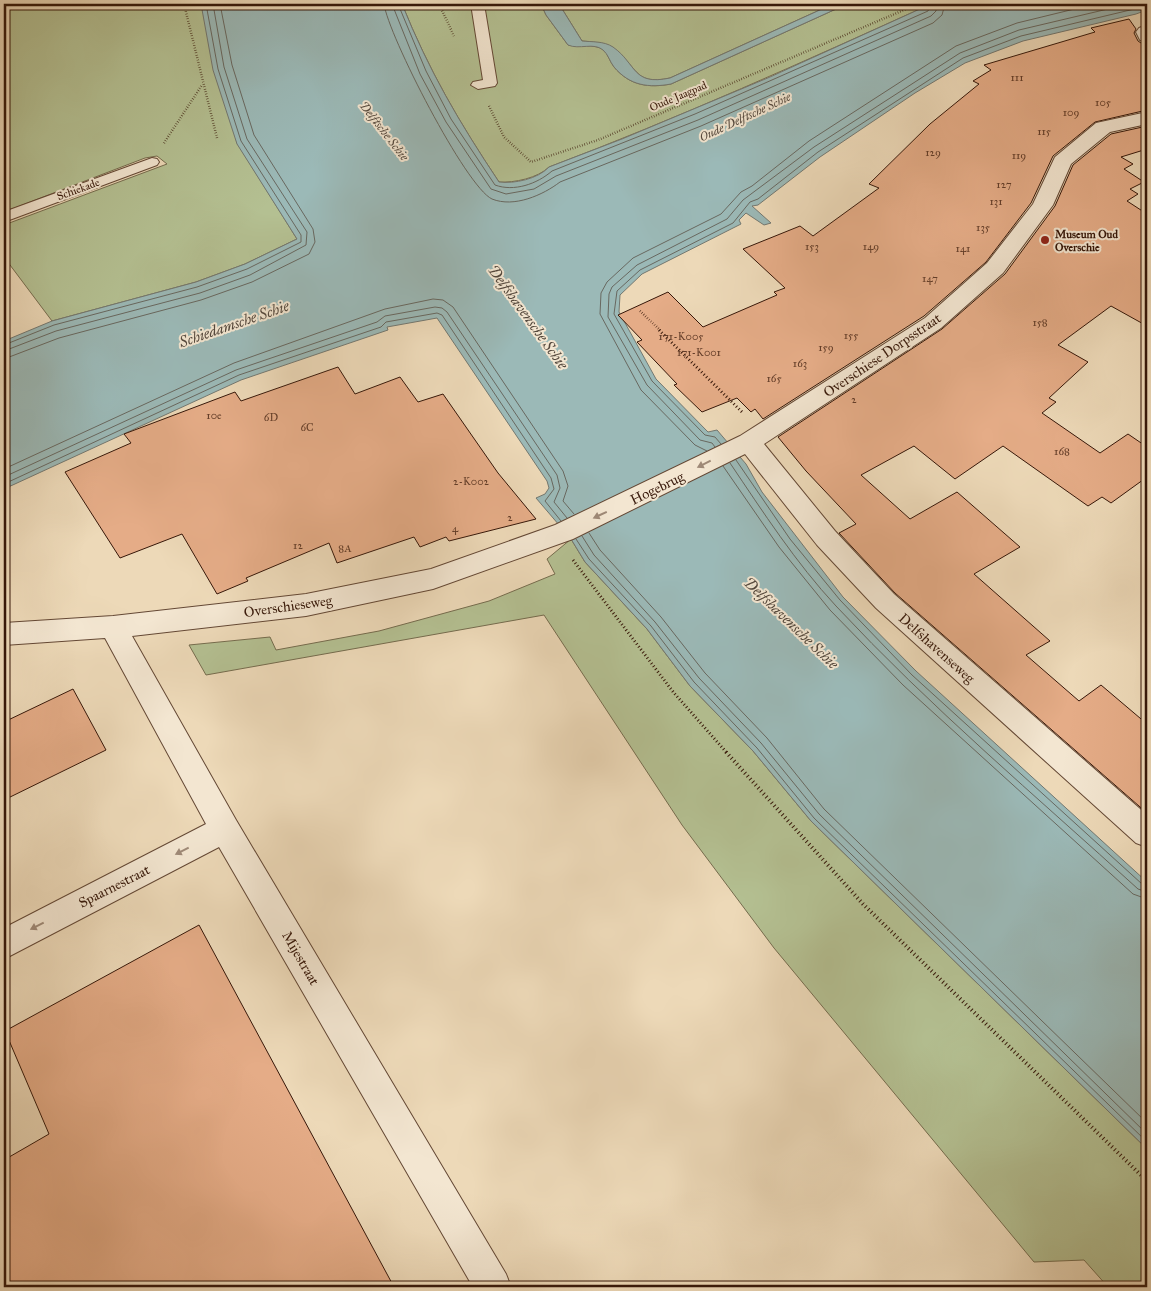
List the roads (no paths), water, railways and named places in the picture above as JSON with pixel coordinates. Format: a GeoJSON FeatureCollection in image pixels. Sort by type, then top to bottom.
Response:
{"type":"FeatureCollection","features":[{"type":"Feature","properties":{"kind":"street"},"geometry":{"type":"LineString","coordinates":[[1147,31],[1145,32],[1147,36]]}},
{"type":"Feature","properties":{"kind":"street","name":"Overschiese Dorpsstraat"},"geometry":{"type":"LineString","coordinates":[[749,442],[934,323],[995,268],[1043,205],[1062,161],[1103,127],[1147,118]]}},
{"type":"Feature","properties":{"kind":"street","name":"Hogebrug"},"geometry":{"type":"LineString","coordinates":[[559,534],[749,442]]}},
{"type":"Feature","properties":{"kind":"street","name":"Delfshavenseweg"},"geometry":{"type":"LineString","coordinates":[[749,442],[826,538],[884,601],[1147,834]]}},
{"type":"Feature","properties":{"kind":"street","name":"Overschieseweg"},"geometry":{"type":"LineString","coordinates":[[4,634],[113,627],[306,605],[433,579],[559,534]]}},
{"type":"Feature","properties":{"kind":"street","name":"Mijestraat"},"geometry":{"type":"LineString","coordinates":[[113,627],[225,829],[493,1287]]}},
{"type":"Feature","properties":{"kind":"street","name":"Spaarnestraat"},"geometry":{"type":"LineString","coordinates":[[4,944],[225,829]]}},
{"type":"Feature","properties":{"kind":"lane"},"geometry":{"type":"LineString","coordinates":[[478,4],[490,83],[478,85]]}},
{"type":"Feature","properties":{"kind":"lane","name":"Schiekade"},"geometry":{"type":"LineString","coordinates":[[4,217],[152,162]]}},
{"type":"Feature","properties":{"kind":"water"},"geometry":{"type":"Polygon","coordinates":[[[201,4],[402,4],[423,52],[458,117],[499,182],[505,182],[532,178],[549,167],[622,139],[770,77],[931,4],[1147,4],[1147,10],[1136,14],[1023,41],[965,63],[915,93],[820,157],[758,205],[752,206],[771,223],[764,225],[746,213],[739,220],[741,224],[642,274],[620,295],[619,312],[656,379],[708,432],[717,430],[746,464],[762,492],[843,597],[916,671],[1147,882],[1147,1149],[811,821],[753,751],[690,686],[647,629],[585,562],[571,539],[536,498],[545,494],[549,488],[547,481],[437,318],[387,327],[388,330],[241,380],[4,489],[4,341],[52,321],[196,282],[245,264],[297,239],[237,144],[213,70],[201,4]]]}},
{"type":"Feature","properties":{"kind":"water"},"geometry":{"type":"Polygon","coordinates":[[[541,4],[559,4],[582,41],[598,42],[613,47],[636,72],[648,79],[658,80],[670,78],[833,4],[847,4],[671,84],[655,86],[633,82],[627,78],[614,67],[603,50],[599,48],[568,45],[546,15],[541,4]]]}},
{"type":"Feature","properties":{"kind":"place","name":"Museum Oud Overschie"},"geometry":{"type":"Point","coordinates":[1045,240]}},
{"type":"Feature","properties":{"kind":"water label","name":"Oude Delftsche Schie"},"geometry":{"type":"Point","coordinates":[745,117]}},
{"type":"Feature","properties":{"kind":"water label","name":"Delftsche Schie"},"geometry":{"type":"Point","coordinates":[384,131]}},
{"type":"Feature","properties":{"kind":"water label","name":"Delfshavensche Schie"},"geometry":{"type":"Point","coordinates":[528,317]}},
{"type":"Feature","properties":{"kind":"water label","name":"Schiedamsche Schie"},"geometry":{"type":"Point","coordinates":[234,324]}},
{"type":"Feature","properties":{"kind":"water label","name":"Delfshavensche Schie"},"geometry":{"type":"Point","coordinates":[791,623]}}]}
